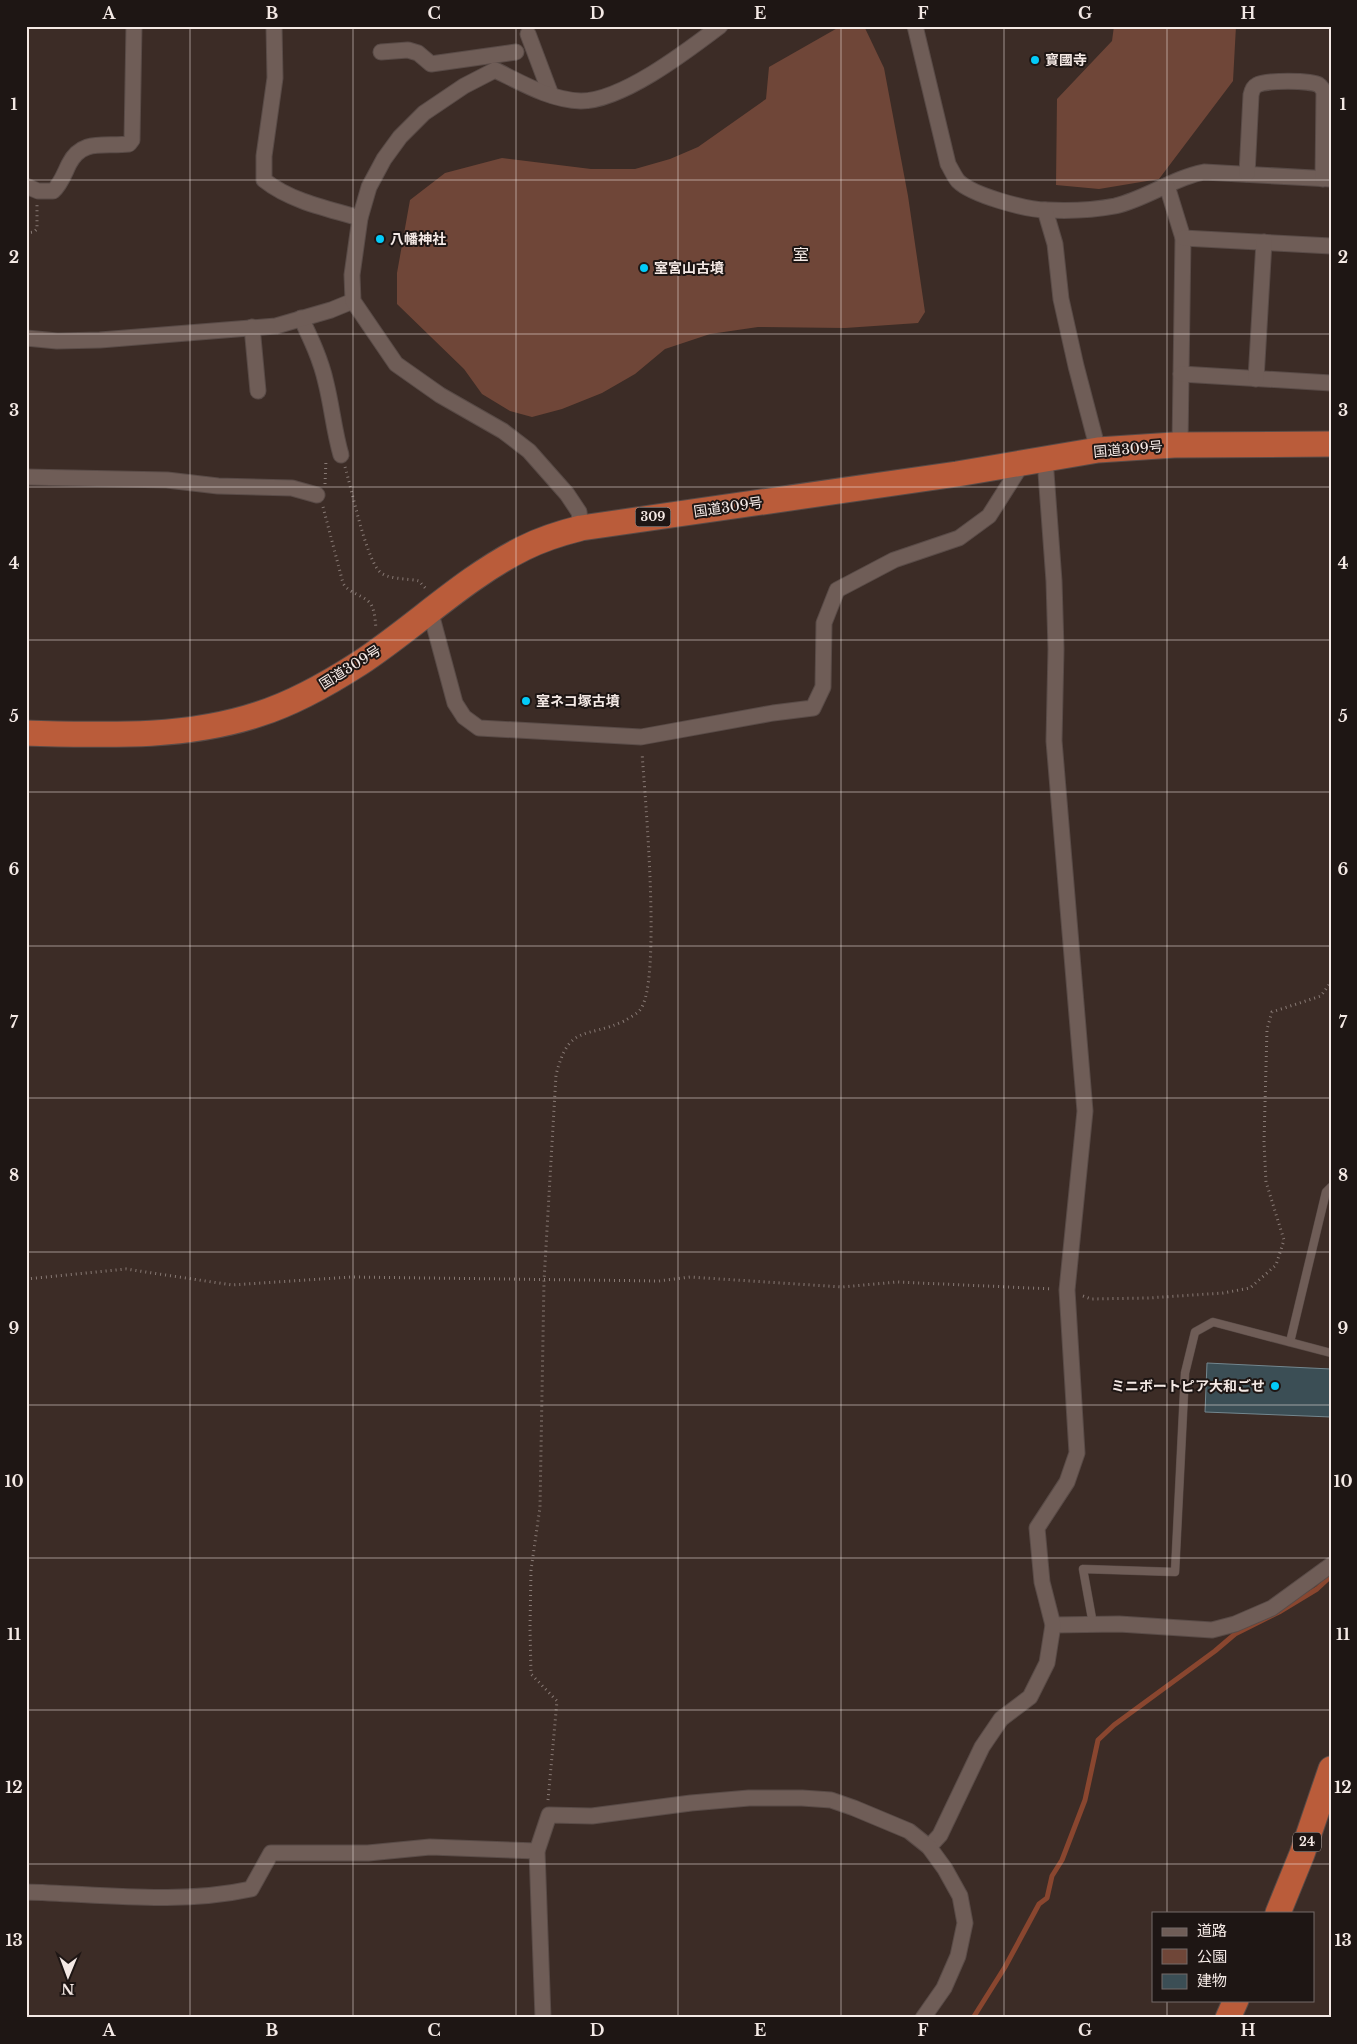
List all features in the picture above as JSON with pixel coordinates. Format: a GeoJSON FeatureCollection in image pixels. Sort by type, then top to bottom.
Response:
{"type":"FeatureCollection","features":[{"type":"Feature","properties":{"kind":"highway","name":"国道309号"},"geometry":{"type":"LineString","coordinates":[[26,733],[152,734],[221,724],[258,714],[285,704],[360,663],[488,568],[524,548],[553,536],[581,528],[1034,462],[1098,450],[1180,445],[1331,444]]}},
{"type":"Feature","properties":{"kind":"highway","name":"24"},"geometry":{"type":"LineString","coordinates":[[1278,1912],[1306,1845],[1331,1769]]}},
{"type":"Feature","properties":{"kind":"highway"},"geometry":{"type":"LineString","coordinates":[[1228,2018],[1235,2002]]}},
{"type":"Feature","properties":{"kind":"street"},"geometry":{"type":"LineString","coordinates":[[32,189],[53,191],[59,185],[77,152],[82,149],[97,145],[129,144],[132,140],[134,26]]}},
{"type":"Feature","properties":{"kind":"street"},"geometry":{"type":"LineString","coordinates":[[274,26],[276,78],[264,156],[264,180],[273,187],[306,201],[360,218]]}},
{"type":"Feature","properties":{"kind":"street"},"geometry":{"type":"LineString","coordinates":[[495,70],[551,95],[580,101],[598,99],[655,71],[720,26]]}},
{"type":"Feature","properties":{"kind":"street"},"geometry":{"type":"LineString","coordinates":[[915,26],[948,164],[957,180],[972,191],[1045,210],[1115,206],[1167,186],[1188,175],[1204,172],[1327,179],[1324,91],[1320,85],[1313,82],[1266,82],[1258,84],[1253,88],[1251,94],[1247,174]]}},
{"type":"Feature","properties":{"kind":"street"},"geometry":{"type":"LineString","coordinates":[[528,30],[551,95]]}},
{"type":"Feature","properties":{"kind":"street"},"geometry":{"type":"LineString","coordinates":[[528,30],[523,44],[516,52],[495,70],[464,86],[424,114],[400,138],[384,159],[370,187],[360,218],[352,275],[354,301],[396,364],[440,395],[503,431],[529,451],[567,494],[578,512],[581,528]]}},
{"type":"Feature","properties":{"kind":"street"},"geometry":{"type":"LineString","coordinates":[[381,52],[408,50],[418,53],[431,64],[516,52]]}},
{"type":"Feature","properties":{"kind":"street"},"geometry":{"type":"LineString","coordinates":[[1167,186],[1183,238],[1180,445]]}},
{"type":"Feature","properties":{"kind":"street"},"geometry":{"type":"LineString","coordinates":[[1045,210],[1055,244],[1065,318],[1098,450]]}},
{"type":"Feature","properties":{"kind":"street"},"geometry":{"type":"LineString","coordinates":[[1183,238],[1331,246]]}},
{"type":"Feature","properties":{"kind":"street"},"geometry":{"type":"LineString","coordinates":[[1256,379],[1264,242]]}},
{"type":"Feature","properties":{"kind":"street"},"geometry":{"type":"LineString","coordinates":[[26,338],[57,341],[100,340],[276,326],[354,301]]}},
{"type":"Feature","properties":{"kind":"street"},"geometry":{"type":"LineString","coordinates":[[301,318],[321,364],[341,455]]}},
{"type":"Feature","properties":{"kind":"street"},"geometry":{"type":"LineString","coordinates":[[252,327],[258,390]]}},
{"type":"Feature","properties":{"kind":"street"},"geometry":{"type":"LineString","coordinates":[[1181,374],[1331,383]]}},
{"type":"Feature","properties":{"kind":"street"},"geometry":{"type":"LineString","coordinates":[[433,607],[455,702],[464,717],[480,728],[641,737],[773,713],[813,708],[823,687],[824,623],[837,590],[894,560],[959,538],[989,516],[1034,462]]}},
{"type":"Feature","properties":{"kind":"street"},"geometry":{"type":"LineString","coordinates":[[929,1847],[940,1835],[987,1740],[1001,1719],[1030,1697],[1047,1663],[1053,1625],[1042,1582],[1037,1528],[1067,1482],[1077,1452],[1068,1290],[1070,1249],[1085,1111],[1054,741],[1056,649],[1054,581],[1034,462]]}},
{"type":"Feature","properties":{"kind":"street"},"geometry":{"type":"LineString","coordinates":[[26,477],[167,480],[218,486],[292,488],[317,495]]}},
{"type":"Feature","properties":{"kind":"street"},"geometry":{"type":"LineString","coordinates":[[1053,1625],[1119,1624],[1212,1630],[1235,1624],[1272,1608],[1331,1565]]}},
{"type":"Feature","properties":{"kind":"street"},"geometry":{"type":"LineString","coordinates":[[542,2018],[536,1851],[549,1815],[592,1816],[691,1803],[749,1798],[830,1800],[909,1831],[929,1847],[945,1869],[960,1896],[965,1923],[958,1956],[944,1988],[923,2018]]}},
{"type":"Feature","properties":{"kind":"street"},"geometry":{"type":"LineString","coordinates":[[26,1892],[168,1897],[222,1895],[251,1889],[271,1853],[368,1853],[430,1847],[536,1851]]}},
{"type":"Feature","properties":{"kind":"lane"},"geometry":{"type":"LineString","coordinates":[[1290,1342],[1326,1192],[1331,1187]]}},
{"type":"Feature","properties":{"kind":"lane"},"geometry":{"type":"LineString","coordinates":[[1093,1624],[1083,1569],[1175,1572],[1185,1373],[1195,1332],[1213,1322],[1331,1353]]}},
{"type":"Feature","properties":{"kind":"path"},"geometry":{"type":"LineString","coordinates":[[26,233],[34,232],[37,229],[32,189]]}},
{"type":"Feature","properties":{"kind":"path"},"geometry":{"type":"LineString","coordinates":[[341,455],[365,540],[379,571],[387,576],[419,581],[433,607]]}},
{"type":"Feature","properties":{"kind":"path"},"geometry":{"type":"LineString","coordinates":[[317,495],[326,516],[344,583],[347,590],[371,604],[374,611],[380,648]]}},
{"type":"Feature","properties":{"kind":"path"},"geometry":{"type":"LineString","coordinates":[[549,1815],[547,1807],[557,1701],[531,1674],[530,1628],[531,1570],[540,1507],[544,1281],[556,1075],[561,1056],[571,1040],[589,1031],[612,1027],[640,1010],[649,990],[651,907],[641,737]]}},
{"type":"Feature","properties":{"kind":"path"},"geometry":{"type":"LineString","coordinates":[[26,1279],[126,1269],[232,1285],[351,1277],[659,1281],[690,1277],[842,1287],[897,1282],[1068,1290],[1091,1299],[1148,1298],[1224,1293],[1250,1288],[1276,1265],[1284,1240],[1266,1182],[1264,1142],[1267,1030],[1272,1012],[1321,996],[1331,982]]}},
{"type":"Feature","properties":{"kind":"green space"},"geometry":{"type":"Polygon","coordinates":[[[841,26],[864,26],[884,68],[908,196],[925,312],[918,323],[845,328],[758,327],[710,334],[665,349],[635,374],[602,393],[562,409],[532,417],[510,411],[482,394],[464,369],[397,304],[397,273],[410,200],[445,173],[502,158],[591,169],[635,169],[670,159],[698,147],[766,99],[769,67],[841,26]]]}},
{"type":"Feature","properties":{"kind":"green space"},"geometry":{"type":"Polygon","coordinates":[[[1114,26],[1236,26],[1233,81],[1159,179],[1099,189],[1056,185],[1057,99],[1112,41],[1114,26]]]}},
{"type":"Feature","properties":{"kind":"building"},"geometry":{"type":"Polygon","coordinates":[[[1207,1363],[1331,1369],[1331,1417],[1205,1412],[1207,1363]]]}},
{"type":"Feature","properties":{"kind":"waterway"},"geometry":{"type":"LineString","coordinates":[[973,2018],[1005,1967],[1039,1904],[1047,1898],[1052,1876],[1062,1860],[1085,1800],[1098,1740],[1114,1725],[1215,1651],[1235,1634],[1279,1612],[1317,1589],[1331,1576]]}},
{"type":"Feature","properties":{"kind":"place","name":"寳國寺"},"geometry":{"type":"Point","coordinates":[1035,60]}},
{"type":"Feature","properties":{"kind":"place","name":"八幡神社"},"geometry":{"type":"Point","coordinates":[380,239]}},
{"type":"Feature","properties":{"kind":"place","name":"室宮山古墳"},"geometry":{"type":"Point","coordinates":[644,268]}},
{"type":"Feature","properties":{"kind":"place","name":"室ネコ塚古墳"},"geometry":{"type":"Point","coordinates":[526,701]}},
{"type":"Feature","properties":{"kind":"place","name":"ミニボートピア大和ごせ"},"geometry":{"type":"Point","coordinates":[1275,1386]}},
{"type":"Feature","properties":{"kind":"district","name":"室"},"geometry":{"type":"Point","coordinates":[801,254]}}]}
